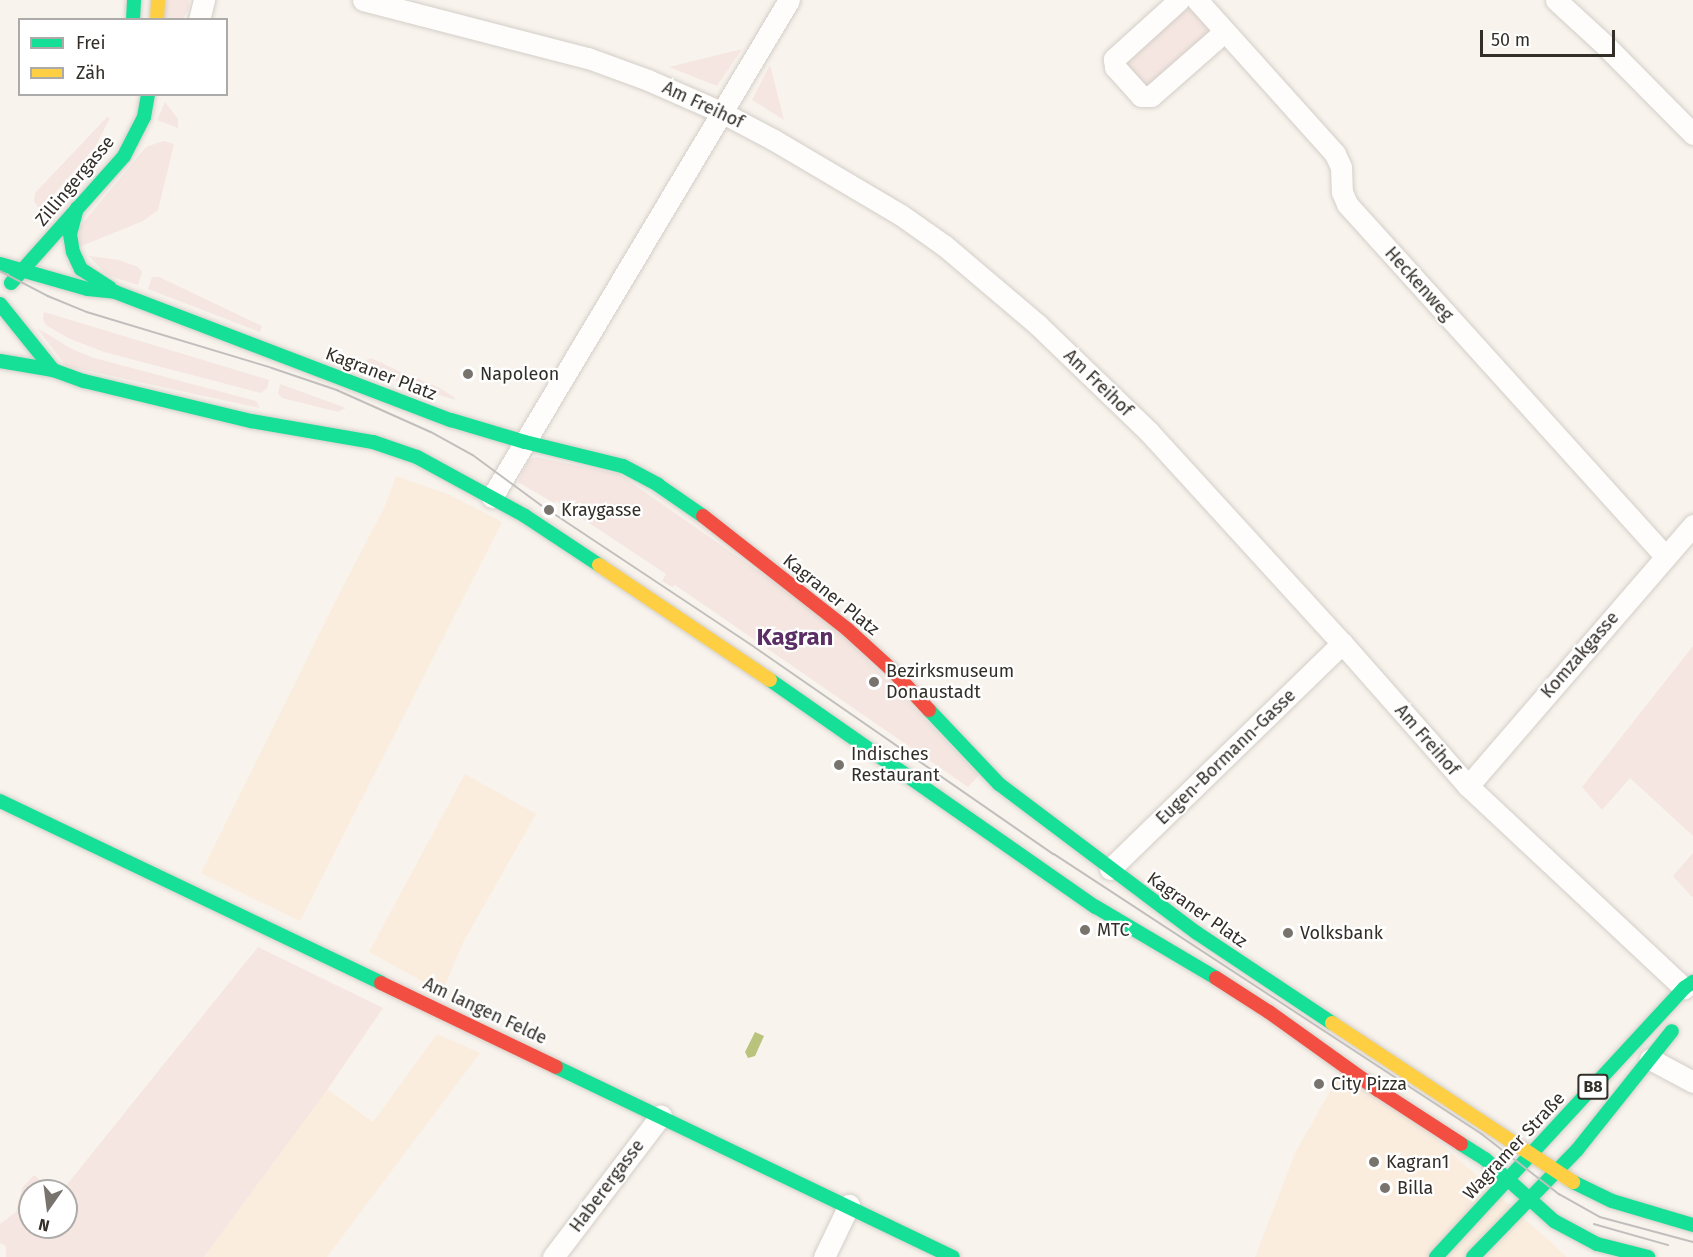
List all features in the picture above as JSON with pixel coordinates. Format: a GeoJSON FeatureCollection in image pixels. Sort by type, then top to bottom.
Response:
{"type":"FeatureCollection","features":[{"type":"Feature","properties":{"kind":"main road"},"geometry":{"type":"LineString","coordinates":[[134,0],[134,18]]}},
{"type":"Feature","properties":{"kind":"main road"},"geometry":{"type":"LineString","coordinates":[[157,18],[158,0]]}},
{"type":"Feature","properties":{"kind":"main road","name":"Zillingergasse"},"geometry":{"type":"LineString","coordinates":[[0,295],[5,265],[22,270],[124,156],[144,117],[148,96]]}},
{"type":"Feature","properties":{"kind":"main road"},"geometry":{"type":"LineString","coordinates":[[77,208],[70,234],[73,252],[81,268],[115,291]]}},
{"type":"Feature","properties":{"kind":"main road","name":"Kagraner Platz"},"geometry":{"type":"LineString","coordinates":[[5,265],[88,289],[115,291],[412,406],[525,442],[623,466],[684,502],[847,629],[891,669],[999,784],[1197,933],[1590,1193],[1612,1202],[1693,1225]]}},
{"type":"Feature","properties":{"kind":"main road"},"geometry":{"type":"LineString","coordinates":[[0,304],[53,370]]}},
{"type":"Feature","properties":{"kind":"main road"},"geometry":{"type":"LineString","coordinates":[[0,361],[53,370],[84,381],[251,421],[373,442],[417,457],[492,497],[658,603],[1096,907],[1176,953],[1269,1012],[1378,1090],[1485,1159],[1554,1221],[1597,1244],[1648,1257]]}},
{"type":"Feature","properties":{"kind":"main road","name":"Am langen Felde"},"geometry":{"type":"LineString","coordinates":[[0,801],[661,1115],[953,1257]]}},
{"type":"Feature","properties":{"kind":"main road","name":"Wagramer Straße"},"geometry":{"type":"LineString","coordinates":[[1436,1257],[1689,985]]}},
{"type":"Feature","properties":{"kind":"main road","name":"B8"},"geometry":{"type":"LineString","coordinates":[[1473,1257],[1577,1150],[1679,1023]]}},
{"type":"Feature","properties":{"kind":"street"},"geometry":{"type":"LineString","coordinates":[[200,18],[204,0]]}},
{"type":"Feature","properties":{"kind":"street","name":"Am Freihof"},"geometry":{"type":"LineString","coordinates":[[363,0],[588,58],[648,80],[721,111],[902,215],[992,285],[1149,432],[1342,643],[1468,786],[1689,985]]}},
{"type":"Feature","properties":{"kind":"street"},"geometry":{"type":"LineString","coordinates":[[492,497],[789,0]]}},
{"type":"Feature","properties":{"kind":"street"},"geometry":{"type":"LineString","coordinates":[[1179,0],[1114,59],[1115,67],[1141,96],[1151,96],[1225,31]]}},
{"type":"Feature","properties":{"kind":"street","name":"Heckenweg"},"geometry":{"type":"LineString","coordinates":[[1197,0],[1335,154],[1341,167],[1342,192],[1347,204],[1665,556]]}},
{"type":"Feature","properties":{"kind":"street"},"geometry":{"type":"LineString","coordinates":[[1556,0],[1614,53],[1693,134]]}},
{"type":"Feature","properties":{"kind":"street","name":"Komzakgasse"},"geometry":{"type":"LineString","coordinates":[[1468,786],[1693,525]]}},
{"type":"Feature","properties":{"kind":"street","name":"Eugen-Bormann-Gasse"},"geometry":{"type":"LineString","coordinates":[[1110,869],[1342,643]]}},
{"type":"Feature","properties":{"kind":"street"},"geometry":{"type":"LineString","coordinates":[[1650,1059],[1693,1082]]}},
{"type":"Feature","properties":{"kind":"street","name":"Haberergasse"},"geometry":{"type":"LineString","coordinates":[[553,1257],[661,1115]]}},
{"type":"Feature","properties":{"kind":"street"},"geometry":{"type":"LineString","coordinates":[[824,1257],[849,1205]]}},
{"type":"Feature","properties":{"kind":"shaded area"},"geometry":{"type":"Polygon","coordinates":[[[162,0],[189,0],[189,8],[184,18],[161,18],[162,0]]]}},
{"type":"Feature","properties":{"kind":"shaded area"},"geometry":{"type":"Polygon","coordinates":[[[1187,1],[1214,33],[1147,93],[1119,62],[1187,1]]]}},
{"type":"Feature","properties":{"kind":"shaded area"},"geometry":{"type":"Polygon","coordinates":[[[742,49],[717,86],[669,67],[742,49]]]}},
{"type":"Feature","properties":{"kind":"shaded area"},"geometry":{"type":"Polygon","coordinates":[[[770,65],[784,120],[752,100],[770,65]]]}},
{"type":"Feature","properties":{"kind":"shaded area"},"geometry":{"type":"Polygon","coordinates":[[[165,102],[178,119],[178,128],[157,120],[165,102]]]}},
{"type":"Feature","properties":{"kind":"shaded area"},"geometry":{"type":"Polygon","coordinates":[[[107,117],[110,118],[95,147],[40,210],[34,201],[35,193],[107,117]]]}},
{"type":"Feature","properties":{"kind":"shaded area"},"geometry":{"type":"Polygon","coordinates":[[[163,141],[174,144],[158,210],[143,221],[79,247],[78,229],[146,147],[163,141]]]}},
{"type":"Feature","properties":{"kind":"shaded area"},"geometry":{"type":"Polygon","coordinates":[[[89,256],[119,260],[138,267],[142,272],[138,285],[107,275],[89,256]]]}},
{"type":"Feature","properties":{"kind":"shaded area"},"geometry":{"type":"Polygon","coordinates":[[[152,277],[159,277],[262,326],[260,332],[148,289],[152,277]]]}},
{"type":"Feature","properties":{"kind":"shaded area"},"geometry":{"type":"Polygon","coordinates":[[[44,312],[269,380],[267,388],[261,393],[104,352],[68,338],[46,325],[43,319],[44,312]]]}},
{"type":"Feature","properties":{"kind":"shaded area"},"geometry":{"type":"Polygon","coordinates":[[[37,328],[72,349],[94,358],[256,401],[260,408],[66,366],[37,328]]]}},
{"type":"Feature","properties":{"kind":"shaded area"},"geometry":{"type":"Polygon","coordinates":[[[371,358],[405,374],[402,383],[363,369],[367,360],[371,358]]]}},
{"type":"Feature","properties":{"kind":"shaded area"},"geometry":{"type":"Polygon","coordinates":[[[417,378],[440,388],[455,400],[414,387],[417,378]]]}},
{"type":"Feature","properties":{"kind":"shaded area"},"geometry":{"type":"Polygon","coordinates":[[[280,384],[346,408],[338,412],[282,398],[278,394],[280,384]]]}},
{"type":"Feature","properties":{"kind":"shaded area"},"geometry":{"type":"Polygon","coordinates":[[[536,457],[619,474],[828,620],[979,775],[968,787],[675,585],[672,587],[662,581],[666,574],[556,501],[554,503],[518,482],[529,460],[536,457]]]}},
{"type":"Feature","properties":{"kind":"shaded area"},"geometry":{"type":"Polygon","coordinates":[[[396,476],[450,495],[502,522],[300,921],[201,873],[385,506],[396,476]]]}},
{"type":"Feature","properties":{"kind":"shaded area"},"geometry":{"type":"Polygon","coordinates":[[[1693,646],[1693,836],[1630,778],[1602,810],[1582,787],[1693,646]]]}},
{"type":"Feature","properties":{"kind":"shaded area"},"geometry":{"type":"Polygon","coordinates":[[[465,774],[536,814],[464,941],[442,992],[369,952],[465,774]]]}},
{"type":"Feature","properties":{"kind":"shaded area"},"geometry":{"type":"Polygon","coordinates":[[[1693,853],[1693,896],[1692,897],[1673,876],[1693,853]]]}},
{"type":"Feature","properties":{"kind":"shaded area"},"geometry":{"type":"Polygon","coordinates":[[[258,947],[383,1008],[327,1090],[204,1257],[6,1257],[6,1246],[0,1243],[0,1224],[16,1212],[18,1204],[18,1239],[78,1239],[78,1179],[71,1179],[258,947]]]}},
{"type":"Feature","properties":{"kind":"shaded area"},"geometry":{"type":"Polygon","coordinates":[[[755,1032],[764,1036],[755,1056],[748,1058],[745,1052],[755,1032]]]}},
{"type":"Feature","properties":{"kind":"shaded area"},"geometry":{"type":"Polygon","coordinates":[[[437,1034],[480,1053],[327,1257],[204,1257],[327,1089],[373,1122],[437,1034]]]}},
{"type":"Feature","properties":{"kind":"shaded area","name":"Kagran1"},"geometry":{"type":"Polygon","coordinates":[[[1348,1060],[1567,1257],[1255,1257],[1296,1151],[1348,1060]]]}},
{"type":"Feature","properties":{"kind":"tram line"},"geometry":{"type":"LineString","coordinates":[[0,271],[48,296],[87,312],[337,390],[431,432],[473,455],[541,505],[756,648],[1054,854],[1482,1134],[1559,1194],[1600,1217],[1693,1242]]}},
{"type":"Feature","properties":{"kind":"tram line"},"geometry":{"type":"LineString","coordinates":[[1594,1224],[1668,1245]]}},
{"type":"Feature","properties":{"kind":"traffic: fast"},"geometry":{"type":"LineString","coordinates":[[133,18],[134,0]]}},
{"type":"Feature","properties":{"kind":"traffic: fast"},"geometry":{"type":"LineString","coordinates":[[11,283],[124,156],[144,117],[148,96]]}},
{"type":"Feature","properties":{"kind":"traffic: fast"},"geometry":{"type":"LineString","coordinates":[[77,208],[70,234],[73,252],[81,269],[110,288]]}},
{"type":"Feature","properties":{"kind":"traffic: fast"},"geometry":{"type":"LineString","coordinates":[[0,264],[88,289],[115,292],[451,420],[525,442],[623,466],[658,485],[703,516]]}},
{"type":"Feature","properties":{"kind":"traffic: fast"},"geometry":{"type":"LineString","coordinates":[[0,304],[53,370],[84,381],[251,421],[373,442],[417,457],[525,516],[599,565]]}},
{"type":"Feature","properties":{"kind":"traffic: fast"},"geometry":{"type":"LineString","coordinates":[[0,361],[53,370]]}},
{"type":"Feature","properties":{"kind":"traffic: fast"},"geometry":{"type":"LineString","coordinates":[[770,680],[1096,907],[1216,978]]}},
{"type":"Feature","properties":{"kind":"traffic: fast"},"geometry":{"type":"LineString","coordinates":[[929,710],[999,784],[1197,933],[1332,1023]]}},
{"type":"Feature","properties":{"kind":"traffic: fast"},"geometry":{"type":"LineString","coordinates":[[0,801],[381,983]]}},
{"type":"Feature","properties":{"kind":"traffic: fast"},"geometry":{"type":"LineString","coordinates":[[1436,1257],[1684,988],[1693,982]]}},
{"type":"Feature","properties":{"kind":"traffic: fast"},"geometry":{"type":"LineString","coordinates":[[1473,1257],[1577,1150],[1672,1031]]}},
{"type":"Feature","properties":{"kind":"traffic: fast"},"geometry":{"type":"LineString","coordinates":[[556,1067],[953,1257]]}},
{"type":"Feature","properties":{"kind":"traffic: fast"},"geometry":{"type":"LineString","coordinates":[[1461,1144],[1485,1159],[1554,1221],[1597,1244],[1648,1257]]}},
{"type":"Feature","properties":{"kind":"traffic: fast"},"geometry":{"type":"LineString","coordinates":[[1573,1182],[1612,1201],[1693,1225]]}},
{"type":"Feature","properties":{"kind":"traffic: slow"},"geometry":{"type":"LineString","coordinates":[[157,18],[158,0]]}},
{"type":"Feature","properties":{"kind":"traffic: slow"},"geometry":{"type":"LineString","coordinates":[[599,565],[770,680]]}},
{"type":"Feature","properties":{"kind":"traffic: slow"},"geometry":{"type":"LineString","coordinates":[[1332,1023],[1573,1182]]}},
{"type":"Feature","properties":{"kind":"traffic: jam"},"geometry":{"type":"LineString","coordinates":[[703,516],[847,629],[891,669],[929,710]]}},
{"type":"Feature","properties":{"kind":"traffic: jam"},"geometry":{"type":"LineString","coordinates":[[1216,978],[1269,1012],[1378,1090],[1461,1144]]}},
{"type":"Feature","properties":{"kind":"traffic: jam"},"geometry":{"type":"LineString","coordinates":[[381,983],[556,1067]]}},
{"type":"Feature","properties":{"kind":"place","name":"Napoleon"},"geometry":{"type":"Point","coordinates":[468,374]}},
{"type":"Feature","properties":{"kind":"place","name":"Kraygasse"},"geometry":{"type":"Point","coordinates":[549,510]}},
{"type":"Feature","properties":{"kind":"place","name":"Bezirksmuseum Donaustadt"},"geometry":{"type":"Point","coordinates":[874,682]}},
{"type":"Feature","properties":{"kind":"place","name":"Indisches Restaurant"},"geometry":{"type":"Point","coordinates":[839,765]}},
{"type":"Feature","properties":{"kind":"place","name":"MTC"},"geometry":{"type":"Point","coordinates":[1085,930]}},
{"type":"Feature","properties":{"kind":"place","name":"Volksbank"},"geometry":{"type":"Point","coordinates":[1288,933]}},
{"type":"Feature","properties":{"kind":"place","name":"City Pizza"},"geometry":{"type":"Point","coordinates":[1319,1084]}},
{"type":"Feature","properties":{"kind":"place","name":"Kagran1"},"geometry":{"type":"Point","coordinates":[1374,1162]}},
{"type":"Feature","properties":{"kind":"place","name":"Billa"},"geometry":{"type":"Point","coordinates":[1385,1188]}},
{"type":"Feature","properties":{"kind":"district","name":"Kagran"},"geometry":{"type":"Point","coordinates":[795,638]}}]}
